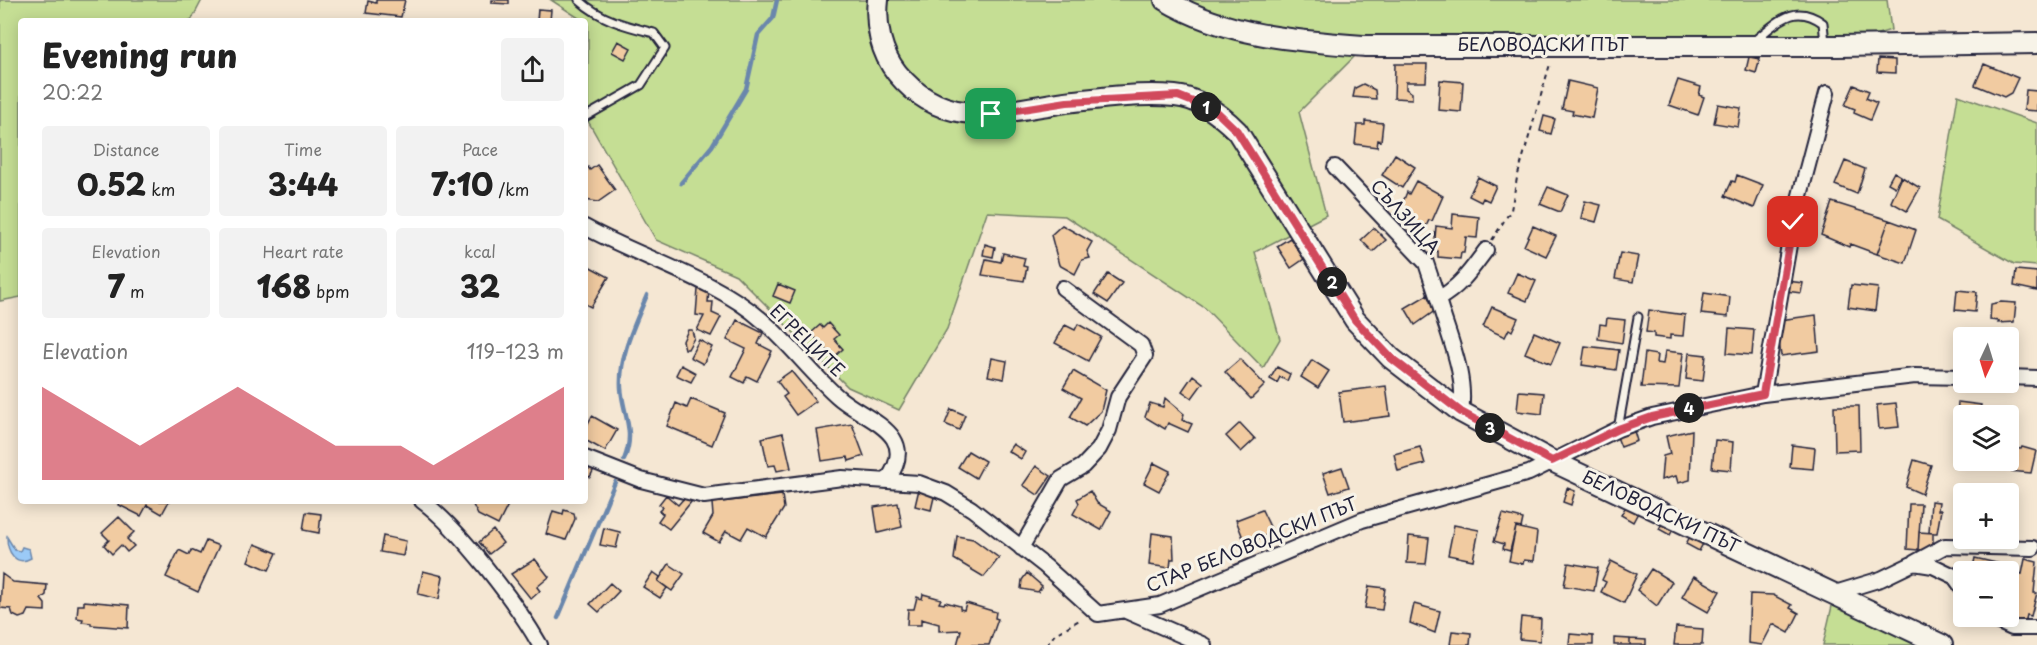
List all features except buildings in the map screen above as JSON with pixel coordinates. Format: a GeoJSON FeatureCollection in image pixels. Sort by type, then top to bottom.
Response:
{"type":"FeatureCollection","features":[{"type":"Feature","properties":{"kind":"street","name":"БЕЛОВОДСКИ ПЪТ"},"geometry":{"type":"LineString","coordinates":[[878,0],[880,36],[887,61],[908,87],[932,104],[941,107],[960,113],[991,114],[1067,102],[1178,96],[1216,111],[1237,131],[1355,320],[1391,358],[1461,412],[1552,461],[1942,645]]}},
{"type":"Feature","properties":{"kind":"street","name":"БЕЛОВОДСКИ ПЪТ"},"geometry":{"type":"LineString","coordinates":[[1165,0],[1239,31],[1298,41],[1365,46],[1750,44],[1825,46],[2037,43]]}},
{"type":"Feature","properties":{"kind":"street"},"geometry":{"type":"LineString","coordinates":[[1763,394],[1793,222],[1827,93]]}},
{"type":"Feature","properties":{"kind":"street","name":"СЪЛЗИЦА"},"geometry":{"type":"LineString","coordinates":[[1335,167],[1426,263],[1462,378],[1464,395],[1461,412]]}},
{"type":"Feature","properties":{"kind":"street","name":"ЕГРЕЦИТЕ"},"geometry":{"type":"LineString","coordinates":[[588,229],[624,249],[701,281],[762,320],[840,399],[883,425],[892,438],[897,453],[897,467],[888,479]]}},
{"type":"Feature","properties":{"kind":"street"},"geometry":{"type":"LineString","coordinates":[[1437,299],[1453,291],[1486,250]]}},
{"type":"Feature","properties":{"kind":"street"},"geometry":{"type":"LineString","coordinates":[[1021,548],[1061,479],[1083,466],[1099,449],[1109,430],[1118,398],[1145,356],[1141,345],[1063,288]]}},
{"type":"Feature","properties":{"kind":"street","name":"СТАР БЕЛОВОДСКИ ПЪТ"},"geometry":{"type":"LineString","coordinates":[[1098,614],[1160,605],[1362,520],[1529,472],[1618,429],[1683,409],[1763,394],[1915,376],[1953,377]]}},
{"type":"Feature","properties":{"kind":"street"},"geometry":{"type":"LineString","coordinates":[[2019,377],[2037,378]]}},
{"type":"Feature","properties":{"kind":"street"},"geometry":{"type":"LineString","coordinates":[[588,459],[641,480],[704,496],[842,478],[888,479],[919,483],[946,494],[972,509],[1098,614]]}},
{"type":"Feature","properties":{"kind":"street"},"geometry":{"type":"LineString","coordinates":[[426,504],[437,512],[462,540],[530,627],[540,645]]}},
{"type":"Feature","properties":{"kind":"street"},"geometry":{"type":"LineString","coordinates":[[1835,593],[1881,579],[1945,546],[2032,548]]}},
{"type":"Feature","properties":{"kind":"street"},"geometry":{"type":"LineString","coordinates":[[1914,563],[1933,566],[1953,576]]}},
{"type":"Feature","properties":{"kind":"street"},"geometry":{"type":"LineString","coordinates":[[1126,611],[1204,645]]}},
{"type":"Feature","properties":{"kind":"street"},"geometry":{"type":"LineString","coordinates":[[2010,627],[2037,628]]}},
{"type":"Feature","properties":{"kind":"lane"},"geometry":{"type":"LineString","coordinates":[[579,0],[590,10],[617,24],[654,33],[665,48],[641,85],[588,115]]}},
{"type":"Feature","properties":{"kind":"lane"},"geometry":{"type":"LineString","coordinates":[[1750,44],[1785,17],[1800,12],[1823,22],[1825,46]]}},
{"type":"Feature","properties":{"kind":"lane"},"geometry":{"type":"LineString","coordinates":[[1618,429],[1638,316]]}},
{"type":"Feature","properties":{"kind":"path"},"geometry":{"type":"LineString","coordinates":[[1486,250],[1510,210],[1517,178],[1556,45]]}},
{"type":"Feature","properties":{"kind":"path"},"geometry":{"type":"LineString","coordinates":[[1047,645],[1054,634],[1081,619],[1098,614]]}},
{"type":"Feature","properties":{"kind":"green space"},"geometry":{"type":"Polygon","coordinates":[[[0,0],[202,0],[193,18],[18,18],[18,298],[0,301],[0,0]]]}},
{"type":"Feature","properties":{"kind":"green space"},"geometry":{"type":"Polygon","coordinates":[[[551,0],[1887,0],[1891,30],[1838,46],[1365,46],[1299,112],[1326,215],[1255,252],[1280,339],[1263,368],[1205,308],[1065,216],[987,212],[947,329],[899,410],[848,387],[736,275],[656,240],[588,121],[588,18],[579,18],[551,0]]]}},
{"type":"Feature","properties":{"kind":"green space"},"geometry":{"type":"Polygon","coordinates":[[[1958,95],[2037,123],[2037,266],[2014,264],[1937,220],[1958,95]]]}},
{"type":"Feature","properties":{"kind":"green space"},"geometry":{"type":"Polygon","coordinates":[[[1835,593],[1942,645],[1823,645],[1835,593]]]}},
{"type":"Feature","properties":{"kind":"water"},"geometry":{"type":"Polygon","coordinates":[[[7,537],[15,550],[20,551],[22,547],[29,549],[31,558],[16,559],[10,552],[7,537]]]}},
{"type":"Feature","properties":{"kind":"waterway"},"geometry":{"type":"LineString","coordinates":[[681,183],[712,146],[746,89],[758,35],[773,18],[777,0]]}},
{"type":"Feature","properties":{"kind":"waterway"},"geometry":{"type":"LineString","coordinates":[[624,460],[629,432],[622,398],[621,376],[625,352],[647,295]]}},
{"type":"Feature","properties":{"kind":"waterway"},"geometry":{"type":"LineString","coordinates":[[558,618],[615,482]]}},
{"type":"Feature","properties":{"kind":"route"},"geometry":{"type":"LineString","coordinates":[[991,114],[1067,102],[1139,96],[1178,96],[1216,111],[1237,131],[1355,320],[1391,358],[1461,412],[1552,461],[1618,429],[1652,417],[1763,394],[1793,222]]}}]}
